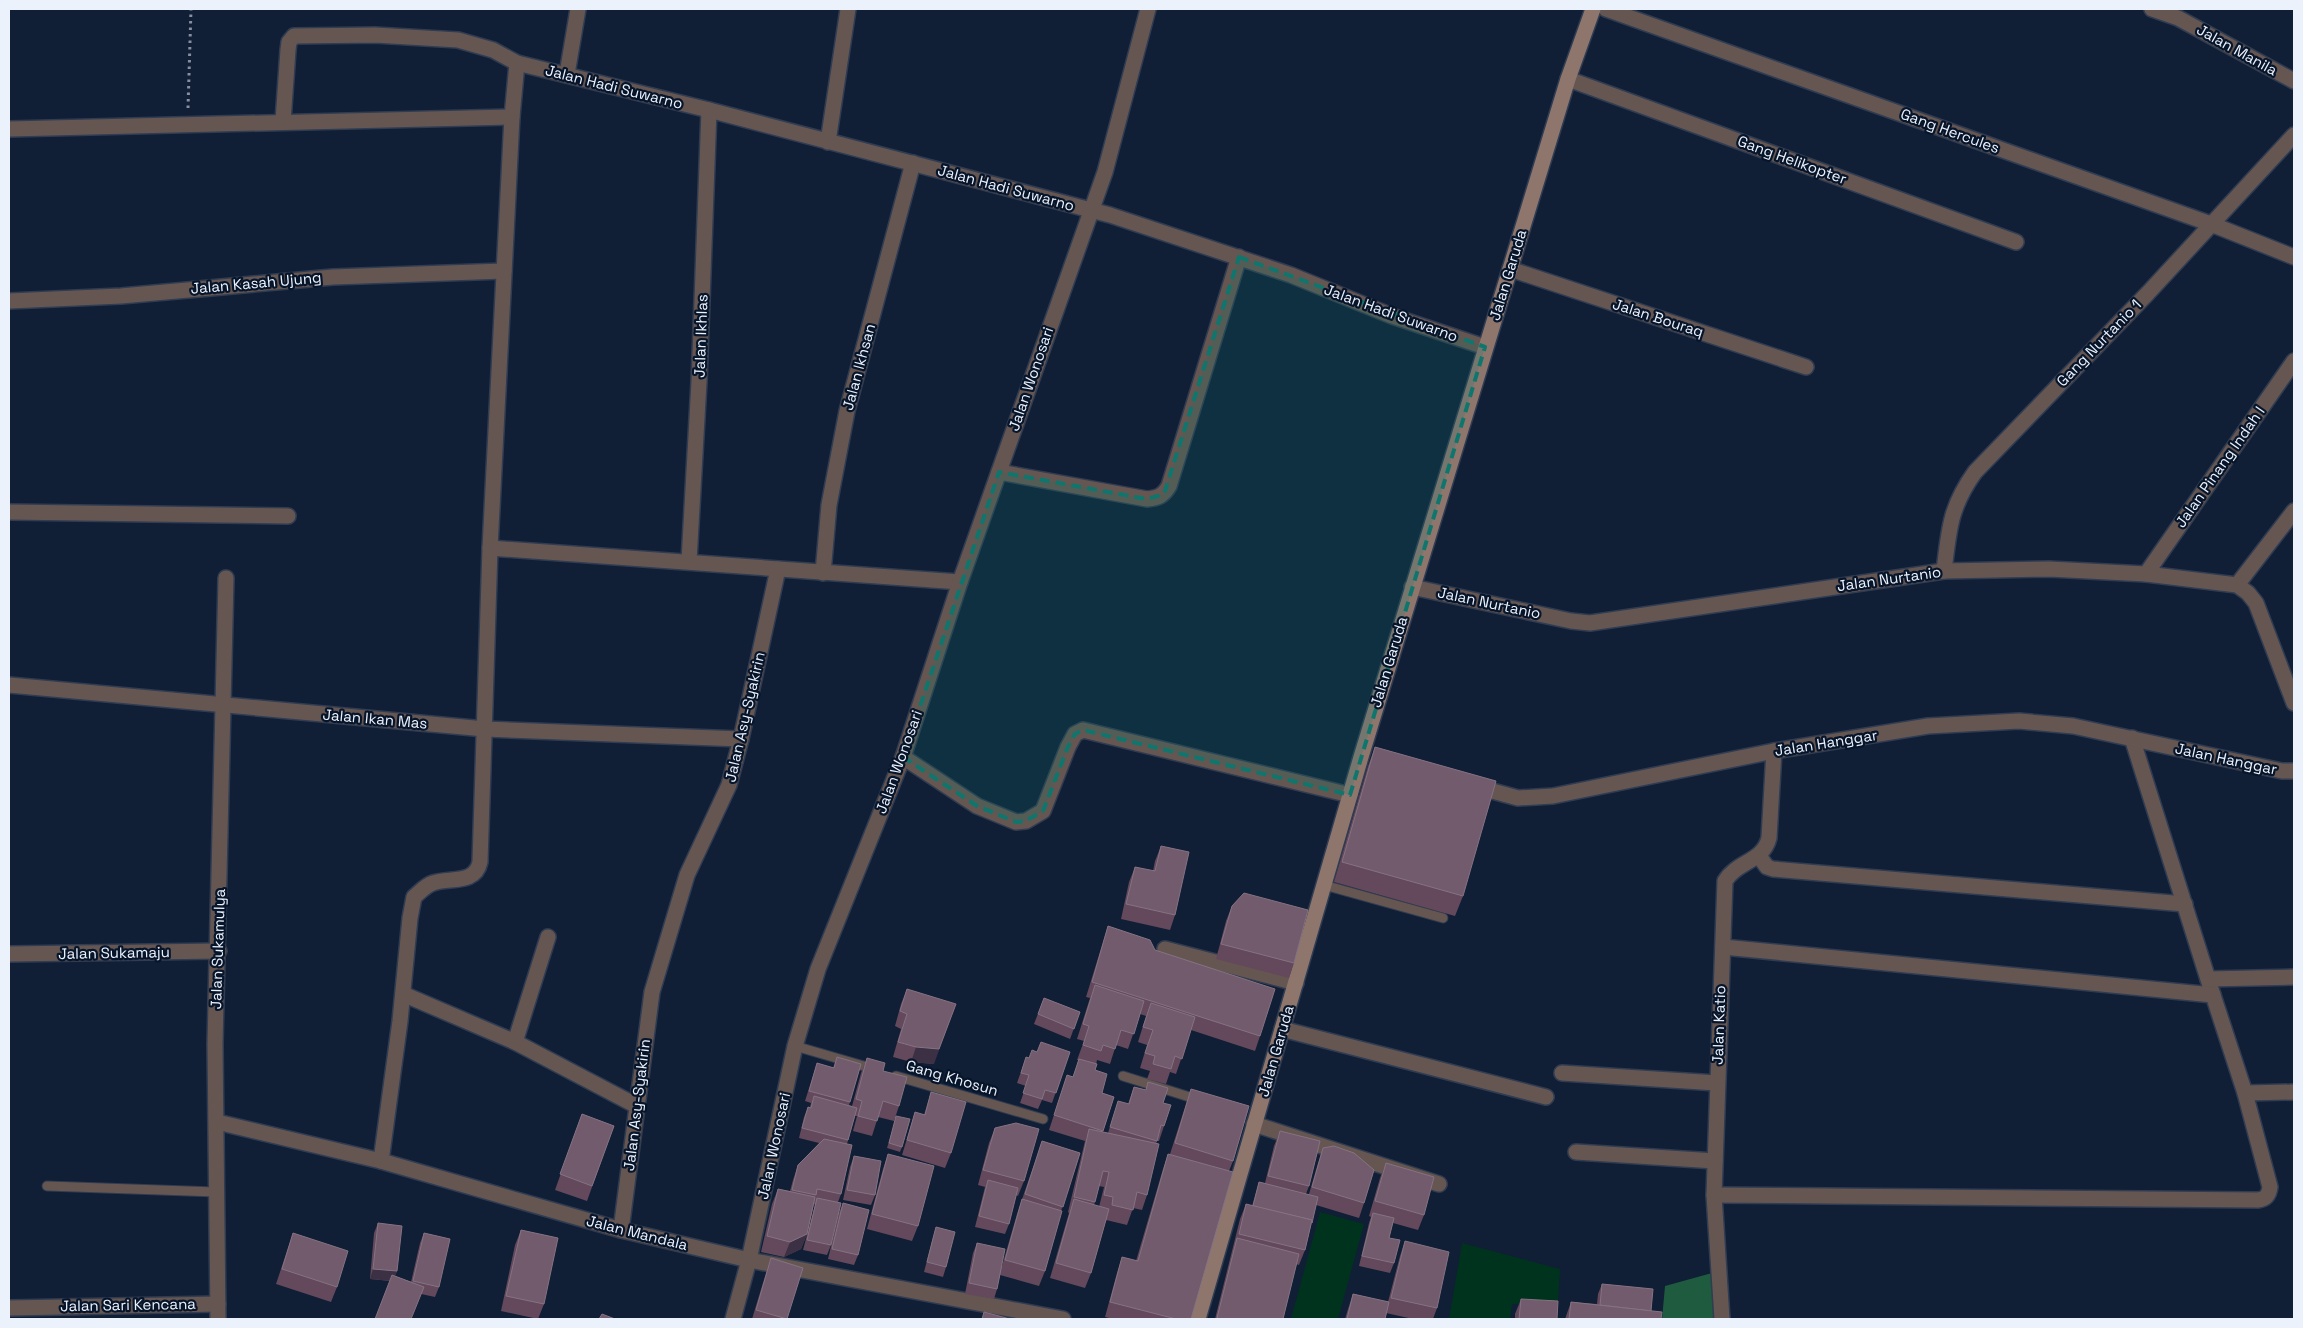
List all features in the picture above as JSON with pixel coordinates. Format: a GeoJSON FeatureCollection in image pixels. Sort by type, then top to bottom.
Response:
{"type":"FeatureCollection","features":[{"type":"Feature","properties":{"kind":"street"},"geometry":{"type":"LineString","coordinates":[[567,74],[578,9]]}},
{"type":"Feature","properties":{"kind":"street"},"geometry":{"type":"LineString","coordinates":[[828,142],[848,9]]}},
{"type":"Feature","properties":{"kind":"street","name":"Jalan Wonosari"},"geometry":{"type":"LineString","coordinates":[[733,1319],[749,1260],[795,1046],[818,969],[903,757],[960,582],[1105,172],[1148,9]]}},
{"type":"Feature","properties":{"kind":"street","name":"Jalan Garuda"},"geometry":{"type":"LineString","coordinates":[[1198,1319],[1253,1119],[1282,1030],[1412,587],[1568,79],[1593,9]]}},
{"type":"Feature","properties":{"kind":"street","name":"Gang Hercules"},"geometry":{"type":"LineString","coordinates":[[1606,9],[2211,224],[2294,256]]}},
{"type":"Feature","properties":{"kind":"street","name":"Jalan Manila"},"geometry":{"type":"LineString","coordinates":[[2152,9],[2183,13],[2294,81]]}},
{"type":"Feature","properties":{"kind":"street","name":"Jalan Hadi Suwarno"},"geometry":{"type":"LineString","coordinates":[[283,121],[289,42],[291,38],[298,35],[376,34],[458,40],[493,50],[517,63],[567,74],[914,163],[1159,229],[1291,275],[1392,316],[1485,348]]}},
{"type":"Feature","properties":{"kind":"street"},"geometry":{"type":"LineString","coordinates":[[382,1161],[414,897],[433,883],[467,878],[478,871],[481,838],[490,548],[512,117],[517,63]]}},
{"type":"Feature","properties":{"kind":"street","name":"Gang Helikopter"},"geometry":{"type":"LineString","coordinates":[[1568,79],[2016,242]]}},
{"type":"Feature","properties":{"kind":"street","name":"Jalan Ikhlas"},"geometry":{"type":"LineString","coordinates":[[689,561],[700,382],[709,110]]}},
{"type":"Feature","properties":{"kind":"street"},"geometry":{"type":"LineString","coordinates":[[9,129],[512,117]]}},
{"type":"Feature","properties":{"kind":"street","name":"Gang Nurtanio 1"},"geometry":{"type":"LineString","coordinates":[[1944,570],[1953,512],[1961,492],[1976,472],[2148,293],[2294,135]]}},
{"type":"Feature","properties":{"kind":"street","name":"Jalan Ikhsan"},"geometry":{"type":"LineString","coordinates":[[823,574],[829,505],[847,411],[914,163]]}},
{"type":"Feature","properties":{"kind":"street"},"geometry":{"type":"LineString","coordinates":[[999,472],[1147,499],[1158,498],[1164,494],[1169,486],[1239,257]]}},
{"type":"Feature","properties":{"kind":"street","name":"Jalan Bouraq"},"geometry":{"type":"LineString","coordinates":[[1510,269],[1806,367]]}},
{"type":"Feature","properties":{"kind":"street","name":"Jalan Kasah Ujung"},"geometry":{"type":"LineString","coordinates":[[9,301],[104,298],[333,277],[504,271]]}},
{"type":"Feature","properties":{"kind":"street","name":"Jalan Pinang Indah I"},"geometry":{"type":"LineString","coordinates":[[2146,574],[2294,361]]}},
{"type":"Feature","properties":{"kind":"street"},"geometry":{"type":"LineString","coordinates":[[2294,511],[2237,585],[2256,603],[2294,703]]}},
{"type":"Feature","properties":{"kind":"street"},"geometry":{"type":"LineString","coordinates":[[9,512],[288,516]]}},
{"type":"Feature","properties":{"kind":"street"},"geometry":{"type":"LineString","coordinates":[[490,548],[689,561],[823,574],[960,582]]}},
{"type":"Feature","properties":{"kind":"street","name":"Jalan Asy-Syakirin"},"geometry":{"type":"LineString","coordinates":[[621,1230],[652,992],[687,875],[729,785],[741,740],[778,569]]}},
{"type":"Feature","properties":{"kind":"street","name":"Jalan Nurtanio"},"geometry":{"type":"LineString","coordinates":[[1412,587],[1571,621],[1590,623],[1944,570],[2050,569],[2146,574],[2237,585]]}},
{"type":"Feature","properties":{"kind":"street","name":"Jalan Sukamulya"},"geometry":{"type":"LineString","coordinates":[[218,1319],[215,1044],[219,951],[226,578]]}},
{"type":"Feature","properties":{"kind":"street","name":"Jalan Ikan Mas"},"geometry":{"type":"LineString","coordinates":[[9,685],[485,729],[741,740]]}},
{"type":"Feature","properties":{"kind":"street","name":"Jalan Hanggar"},"geometry":{"type":"LineString","coordinates":[[1462,783],[1518,798],[1553,796],[1774,751],[1928,726],[2019,721],[2073,726],[2282,771],[2294,771]]}},
{"type":"Feature","properties":{"kind":"street"},"geometry":{"type":"LineString","coordinates":[[903,757],[977,806],[1016,822],[1026,822],[1043,811],[1068,747],[1075,734],[1083,730],[1350,795]]}},
{"type":"Feature","properties":{"kind":"street"},"geometry":{"type":"LineString","coordinates":[[1714,1195],[2258,1200],[2264,1199],[2269,1194],[2270,1187],[2245,1093],[2132,738]]}},
{"type":"Feature","properties":{"kind":"street"},"geometry":{"type":"LineString","coordinates":[[1774,751],[1769,838],[1767,847],[1759,856],[1767,867],[2185,904]]}},
{"type":"Feature","properties":{"kind":"street"},"geometry":{"type":"LineString","coordinates":[[1361,758],[1379,762]]}},
{"type":"Feature","properties":{"kind":"street","name":"Jalan Katio"},"geometry":{"type":"LineString","coordinates":[[1722,1319],[1714,1195],[1726,882],[1730,873],[1759,856]]}},
{"type":"Feature","properties":{"kind":"street"},"geometry":{"type":"LineString","coordinates":[[514,1042],[548,937]]}},
{"type":"Feature","properties":{"kind":"street"},"geometry":{"type":"LineString","coordinates":[[1723,947],[2213,995]]}},
{"type":"Feature","properties":{"kind":"street"},"geometry":{"type":"LineString","coordinates":[[1165,949],[1296,982]]}},
{"type":"Feature","properties":{"kind":"street","name":"Jalan Sukamaju"},"geometry":{"type":"LineString","coordinates":[[9,954],[219,951]]}},
{"type":"Feature","properties":{"kind":"street"},"geometry":{"type":"LineString","coordinates":[[2208,979],[2294,977]]}},
{"type":"Feature","properties":{"kind":"street"},"geometry":{"type":"LineString","coordinates":[[403,994],[514,1042],[637,1106]]}},
{"type":"Feature","properties":{"kind":"street"},"geometry":{"type":"LineString","coordinates":[[1282,1030],[1546,1097]]}},
{"type":"Feature","properties":{"kind":"street"},"geometry":{"type":"LineString","coordinates":[[1562,1073],[1717,1083]]}},
{"type":"Feature","properties":{"kind":"street"},"geometry":{"type":"LineString","coordinates":[[2245,1093],[2294,1092]]}},
{"type":"Feature","properties":{"kind":"street"},"geometry":{"type":"LineString","coordinates":[[1253,1119],[1438,1184]]}},
{"type":"Feature","properties":{"kind":"street","name":"Jalan Mandala"},"geometry":{"type":"LineString","coordinates":[[217,1122],[382,1161],[621,1230],[749,1260],[1063,1319]]}},
{"type":"Feature","properties":{"kind":"street"},"geometry":{"type":"LineString","coordinates":[[1576,1152],[1715,1161]]}},
{"type":"Feature","properties":{"kind":"street","name":"Jalan Sari Kencana"},"geometry":{"type":"LineString","coordinates":[[9,1308],[218,1304]]}},
{"type":"Feature","properties":{"kind":"lane"},"geometry":{"type":"LineString","coordinates":[[1324,885],[1443,918]]}},
{"type":"Feature","properties":{"kind":"lane"},"geometry":{"type":"LineString","coordinates":[[795,1046],[881,1071]]}},
{"type":"Feature","properties":{"kind":"lane","name":"Gang Khosun"},"geometry":{"type":"LineString","coordinates":[[890,1074],[1043,1119]]}},
{"type":"Feature","properties":{"kind":"lane"},"geometry":{"type":"LineString","coordinates":[[1123,1076],[1211,1104]]}},
{"type":"Feature","properties":{"kind":"lane"},"geometry":{"type":"LineString","coordinates":[[47,1186],[216,1192]]}},
{"type":"Feature","properties":{"kind":"path"},"geometry":{"type":"LineString","coordinates":[[187,124],[191,9]]}},
{"type":"Feature","properties":{"kind":"highlighted area"},"geometry":{"type":"Polygon","coordinates":[[[1239,257],[1485,347],[1350,795],[1083,730],[1075,734],[1068,747],[1043,811],[1026,821],[1016,822],[977,806],[903,757],[999,472],[1147,499],[1164,494],[1239,257]]]}},
{"type":"Feature","properties":{"kind":"green space"},"geometry":{"type":"Polygon","coordinates":[[[1320,1212],[1364,1224],[1338,1319],[1291,1319],[1320,1212]]]}},
{"type":"Feature","properties":{"kind":"green space"},"geometry":{"type":"Polygon","coordinates":[[[1462,1243],[1560,1269],[1558,1303],[1512,1304],[1510,1319],[1449,1319],[1462,1243]]]}},
{"type":"Feature","properties":{"kind":"green space"},"geometry":{"type":"Polygon","coordinates":[[[1712,1273],[1716,1319],[1662,1319],[1665,1286],[1712,1273]]]}},
{"type":"Feature","properties":{"kind":"building"},"geometry":{"type":"Polygon","coordinates":[[[1375,747],[1496,781],[1463,896],[1342,862],[1375,747]]]}},
{"type":"Feature","properties":{"kind":"building"},"geometry":{"type":"Polygon","coordinates":[[[1161,846],[1189,852],[1175,915],[1126,904],[1135,867],[1155,871],[1161,846]]]}},
{"type":"Feature","properties":{"kind":"building"},"geometry":{"type":"Polygon","coordinates":[[[1244,893],[1308,910],[1294,963],[1221,944],[1232,906],[1244,893]]]}},
{"type":"Feature","properties":{"kind":"building"},"geometry":{"type":"Polygon","coordinates":[[[1108,926],[1150,940],[1155,950],[1275,989],[1260,1036],[1092,982],[1108,926]]]}},
{"type":"Feature","properties":{"kind":"building"},"geometry":{"type":"Polygon","coordinates":[[[1095,985],[1144,1001],[1134,1034],[1121,1030],[1115,1049],[1103,1045],[1101,1051],[1083,1045],[1089,1026],[1083,1024],[1095,985]]]}},
{"type":"Feature","properties":{"kind":"building"},"geometry":{"type":"Polygon","coordinates":[[[907,989],[956,1004],[939,1049],[916,1047],[898,1042],[907,1014],[900,1011],[907,989]]]}},
{"type":"Feature","properties":{"kind":"building"},"geometry":{"type":"Polygon","coordinates":[[[1044,998],[1080,1012],[1074,1029],[1038,1014],[1044,998]]]}},
{"type":"Feature","properties":{"kind":"building"},"geometry":{"type":"Polygon","coordinates":[[[1151,1003],[1195,1017],[1182,1059],[1175,1056],[1171,1069],[1153,1064],[1155,1056],[1145,1053],[1153,1030],[1143,1027],[1151,1003]]]}},
{"type":"Feature","properties":{"kind":"building"},"geometry":{"type":"Polygon","coordinates":[[[1041,1042],[1070,1052],[1056,1093],[1045,1090],[1042,1099],[1023,1093],[1029,1075],[1021,1073],[1026,1057],[1029,1058],[1032,1050],[1037,1052],[1041,1042]]]}},
{"type":"Feature","properties":{"kind":"building"},"geometry":{"type":"Polygon","coordinates":[[[837,1057],[861,1064],[850,1102],[809,1091],[817,1063],[834,1068],[837,1057]]]}},
{"type":"Feature","properties":{"kind":"building"},"geometry":{"type":"Polygon","coordinates":[[[867,1058],[885,1063],[883,1071],[907,1077],[899,1106],[883,1101],[877,1121],[858,1116],[862,1101],[856,1099],[867,1058]]]}},
{"type":"Feature","properties":{"kind":"building"},"geometry":{"type":"Polygon","coordinates":[[[1079,1059],[1097,1064],[1095,1070],[1107,1074],[1102,1093],[1114,1097],[1103,1131],[1054,1115],[1067,1075],[1073,1077],[1079,1059]]]}},
{"type":"Feature","properties":{"kind":"building"},"geometry":{"type":"Polygon","coordinates":[[[1148,1082],[1168,1088],[1163,1103],[1171,1105],[1164,1126],[1161,1125],[1157,1141],[1110,1127],[1118,1101],[1129,1104],[1134,1087],[1146,1090],[1148,1082]]]}},
{"type":"Feature","properties":{"kind":"building"},"geometry":{"type":"Polygon","coordinates":[[[1191,1089],[1249,1106],[1233,1161],[1175,1143],[1191,1089]]]}},
{"type":"Feature","properties":{"kind":"building"},"geometry":{"type":"Polygon","coordinates":[[[931,1092],[966,1102],[951,1153],[907,1140],[915,1112],[925,1115],[931,1092]]]}},
{"type":"Feature","properties":{"kind":"building"},"geometry":{"type":"Polygon","coordinates":[[[814,1096],[857,1108],[848,1140],[802,1128],[808,1107],[811,1108],[814,1096]]]}},
{"type":"Feature","properties":{"kind":"building"},"geometry":{"type":"Polygon","coordinates":[[[582,1114],[614,1126],[592,1186],[560,1174],[582,1114]]]}},
{"type":"Feature","properties":{"kind":"building"},"geometry":{"type":"Polygon","coordinates":[[[896,1116],[910,1119],[902,1147],[889,1143],[896,1116]]]}},
{"type":"Feature","properties":{"kind":"building"},"geometry":{"type":"Polygon","coordinates":[[[1016,1123],[1039,1129],[1024,1181],[983,1170],[995,1128],[1016,1123]]]}},
{"type":"Feature","properties":{"kind":"building"},"geometry":{"type":"Polygon","coordinates":[[[1089,1129],[1159,1144],[1147,1195],[1137,1192],[1133,1210],[1112,1205],[1113,1197],[1104,1195],[1109,1172],[1103,1171],[1095,1202],[1074,1197],[1089,1129]]]}},
{"type":"Feature","properties":{"kind":"building"},"geometry":{"type":"Polygon","coordinates":[[[1280,1131],[1320,1141],[1309,1186],[1268,1176],[1280,1131]]]}},
{"type":"Feature","properties":{"kind":"building"},"geometry":{"type":"Polygon","coordinates":[[[824,1139],[852,1145],[841,1194],[817,1189],[816,1195],[792,1190],[798,1165],[824,1139]]]}},
{"type":"Feature","properties":{"kind":"building"},"geometry":{"type":"Polygon","coordinates":[[[1042,1141],[1080,1153],[1063,1207],[1025,1194],[1042,1141]]]}},
{"type":"Feature","properties":{"kind":"building"},"geometry":{"type":"Polygon","coordinates":[[[1334,1146],[1354,1153],[1374,1170],[1364,1203],[1312,1187],[1323,1148],[1334,1146]]]}},
{"type":"Feature","properties":{"kind":"building"},"geometry":{"type":"Polygon","coordinates":[[[888,1154],[934,1166],[918,1226],[872,1214],[888,1154]]]}},
{"type":"Feature","properties":{"kind":"building"},"geometry":{"type":"Polygon","coordinates":[[[1168,1154],[1233,1172],[1191,1319],[1176,1319],[1110,1302],[1122,1257],[1138,1261],[1168,1154]]]}},
{"type":"Feature","properties":{"kind":"building"},"geometry":{"type":"Polygon","coordinates":[[[854,1156],[881,1161],[875,1195],[847,1190],[854,1156]]]}},
{"type":"Feature","properties":{"kind":"building"},"geometry":{"type":"Polygon","coordinates":[[[1386,1163],[1434,1177],[1424,1215],[1375,1201],[1386,1163]]]}},
{"type":"Feature","properties":{"kind":"building"},"geometry":{"type":"Polygon","coordinates":[[[988,1180],[1018,1188],[1009,1224],[979,1216],[988,1180]]]}},
{"type":"Feature","properties":{"kind":"building"},"geometry":{"type":"Polygon","coordinates":[[[1259,1182],[1318,1197],[1312,1223],[1312,1220],[1253,1206],[1259,1182]]]}},
{"type":"Feature","properties":{"kind":"building"},"geometry":{"type":"Polygon","coordinates":[[[778,1189],[815,1197],[807,1234],[790,1242],[767,1236],[778,1189]]]}},
{"type":"Feature","properties":{"kind":"building"},"geometry":{"type":"Polygon","coordinates":[[[817,1198],[841,1203],[831,1245],[807,1240],[817,1198]]]}},
{"type":"Feature","properties":{"kind":"building"},"geometry":{"type":"Polygon","coordinates":[[[1022,1199],[1062,1211],[1045,1271],[1005,1260],[1022,1199]]]}},
{"type":"Feature","properties":{"kind":"building"},"geometry":{"type":"Polygon","coordinates":[[[1074,1199],[1109,1209],[1091,1273],[1056,1263],[1074,1199]]]}},
{"type":"Feature","properties":{"kind":"building"},"geometry":{"type":"Polygon","coordinates":[[[843,1203],[869,1210],[858,1255],[832,1249],[843,1203]]]}},
{"type":"Feature","properties":{"kind":"building"},"geometry":{"type":"Polygon","coordinates":[[[1246,1204],[1312,1220],[1305,1250],[1239,1234],[1246,1204]]]}},
{"type":"Feature","properties":{"kind":"building"},"geometry":{"type":"Polygon","coordinates":[[[1373,1213],[1394,1218],[1389,1238],[1400,1240],[1394,1263],[1362,1256],[1373,1213]]]}},
{"type":"Feature","properties":{"kind":"building"},"geometry":{"type":"Polygon","coordinates":[[[378,1223],[402,1226],[397,1271],[373,1269],[378,1223]]]}},
{"type":"Feature","properties":{"kind":"building"},"geometry":{"type":"Polygon","coordinates":[[[936,1227],[955,1232],[946,1267],[927,1262],[936,1227]]]}},
{"type":"Feature","properties":{"kind":"building"},"geometry":{"type":"Polygon","coordinates":[[[521,1230],[558,1238],[544,1304],[506,1296],[521,1230]]]}},
{"type":"Feature","properties":{"kind":"building"},"geometry":{"type":"Polygon","coordinates":[[[293,1233],[348,1251],[337,1287],[282,1269],[293,1233]]]}},
{"type":"Feature","properties":{"kind":"building"},"geometry":{"type":"Polygon","coordinates":[[[424,1233],[450,1239],[439,1287],[413,1281],[424,1233]]]}},
{"type":"Feature","properties":{"kind":"building"},"geometry":{"type":"Polygon","coordinates":[[[1237,1238],[1299,1254],[1283,1319],[1217,1318],[1237,1238]]]}},
{"type":"Feature","properties":{"kind":"building"},"geometry":{"type":"Polygon","coordinates":[[[1405,1241],[1449,1252],[1437,1308],[1391,1298],[1405,1241]]]}},
{"type":"Feature","properties":{"kind":"building"},"geometry":{"type":"Polygon","coordinates":[[[977,1243],[1005,1249],[997,1289],[969,1283],[977,1243]]]}},
{"type":"Feature","properties":{"kind":"building"},"geometry":{"type":"Polygon","coordinates":[[[771,1258],[803,1268],[787,1319],[756,1310],[771,1258]]]}},
{"type":"Feature","properties":{"kind":"building"},"geometry":{"type":"Polygon","coordinates":[[[392,1275],[424,1287],[411,1319],[375,1319],[392,1275]]]}},
{"type":"Feature","properties":{"kind":"building"},"geometry":{"type":"Polygon","coordinates":[[[1602,1284],[1653,1289],[1651,1311],[1600,1305],[1602,1284]]]}},
{"type":"Feature","properties":{"kind":"building"},"geometry":{"type":"Polygon","coordinates":[[[1353,1294],[1389,1302],[1385,1319],[1347,1319],[1353,1294]]]}},
{"type":"Feature","properties":{"kind":"building"},"geometry":{"type":"Polygon","coordinates":[[[1521,1299],[1558,1301],[1557,1319],[1519,1319],[1521,1299]]]}},
{"type":"Feature","properties":{"kind":"building"},"geometry":{"type":"Polygon","coordinates":[[[1571,1302],[1662,1312],[1661,1319],[1569,1319],[1571,1302]]]}},
{"type":"Feature","properties":{"kind":"building"},"geometry":{"type":"Polygon","coordinates":[[[984,1312],[1010,1319],[982,1319],[984,1312]]]}},
{"type":"Feature","properties":{"kind":"building"},"geometry":{"type":"Polygon","coordinates":[[[602,1314],[615,1319],[599,1319],[602,1314]]]}}]}
